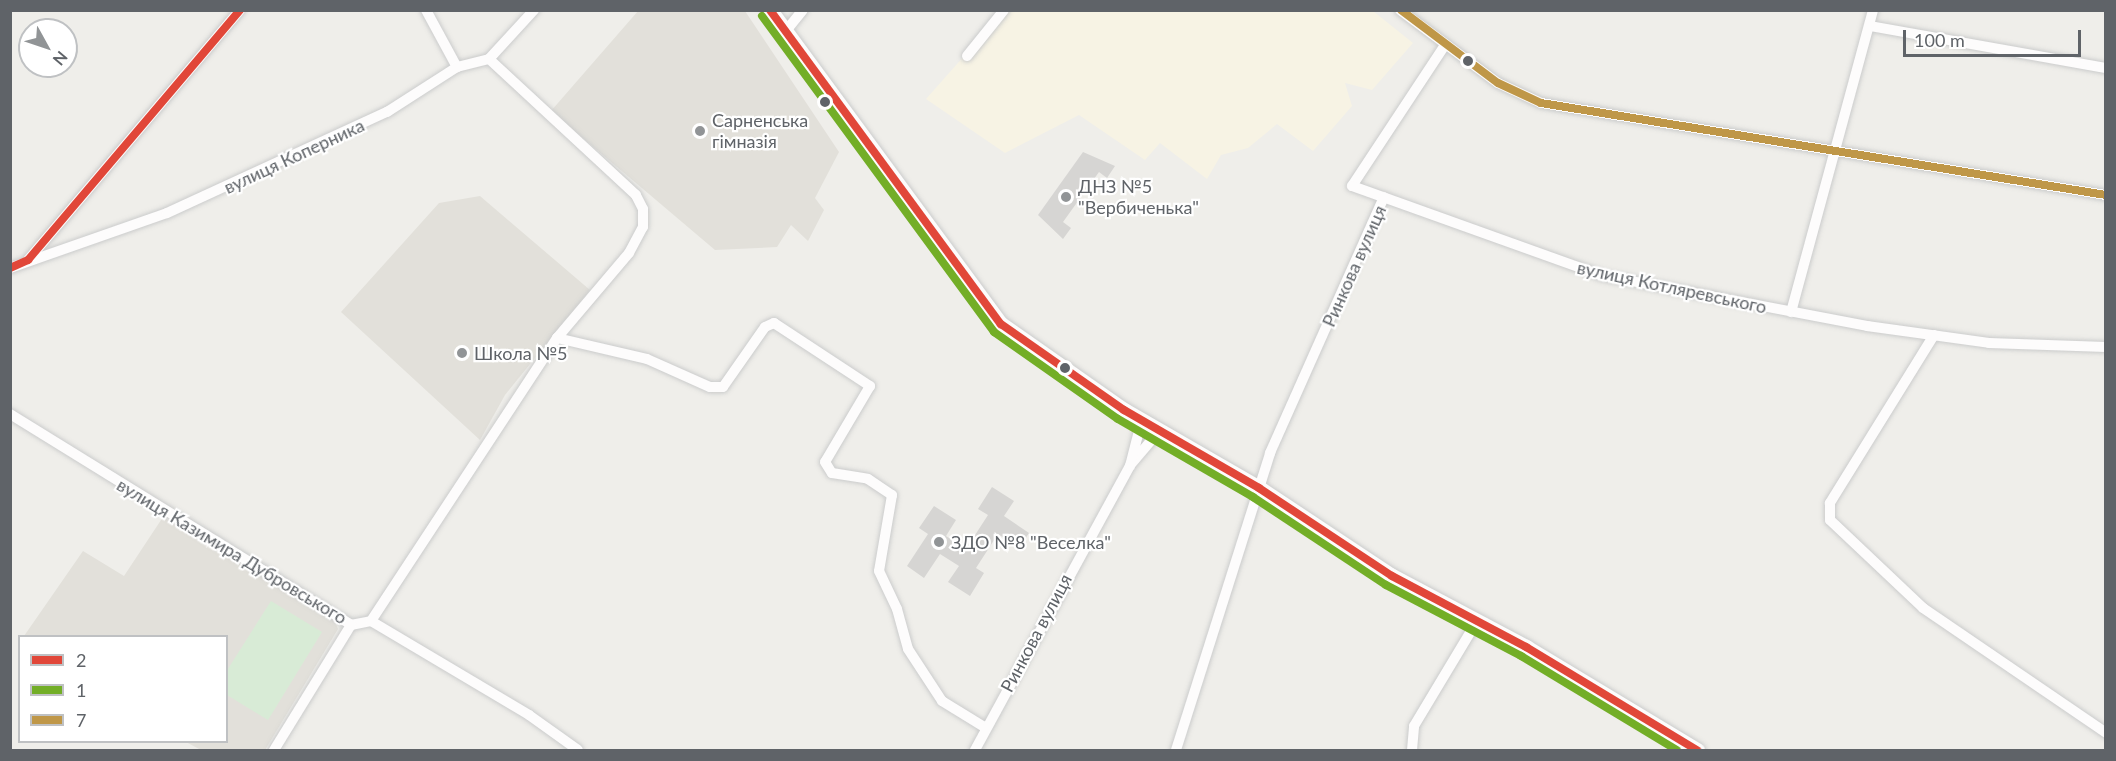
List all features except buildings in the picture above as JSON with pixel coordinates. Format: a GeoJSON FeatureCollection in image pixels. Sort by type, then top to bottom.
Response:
{"type":"FeatureCollection","features":[{"type":"Feature","properties":{"kind":"main road"},"geometry":{"type":"LineString","coordinates":[[770,10],[1000,324],[1142,419],[1259,488],[1392,576],[1477,621],[1697,750]]}},
{"type":"Feature","properties":{"kind":"street"},"geometry":{"type":"LineString","coordinates":[[28,260],[240,10]]}},
{"type":"Feature","properties":{"kind":"street"},"geometry":{"type":"LineString","coordinates":[[426,10],[457,67]]}},
{"type":"Feature","properties":{"kind":"street"},"geometry":{"type":"LineString","coordinates":[[370,621],[557,338],[629,253],[643,227],[643,209],[636,195],[489,59],[534,10]]}},
{"type":"Feature","properties":{"kind":"street"},"geometry":{"type":"LineString","coordinates":[[786,32],[803,10]]}},
{"type":"Feature","properties":{"kind":"street"},"geometry":{"type":"LineString","coordinates":[[968,56],[1004,10]]}},
{"type":"Feature","properties":{"kind":"street"},"geometry":{"type":"LineString","coordinates":[[1400,10],[1498,83],[1541,103],[1838,149],[2106,195]]}},
{"type":"Feature","properties":{"kind":"street"},"geometry":{"type":"LineString","coordinates":[[1791,312],[1838,149],[1873,10]]}},
{"type":"Feature","properties":{"kind":"street"},"geometry":{"type":"LineString","coordinates":[[1870,26],[2106,68]]}},
{"type":"Feature","properties":{"kind":"street","name":"Ринкова вулиця"},"geometry":{"type":"LineString","coordinates":[[1176,750],[1259,488],[1384,197],[1352,186],[1445,45]]}},
{"type":"Feature","properties":{"kind":"street","name":"вулиця Коперника"},"geometry":{"type":"LineString","coordinates":[[10,268],[167,213],[263,173],[387,112],[457,67],[489,59]]}},
{"type":"Feature","properties":{"kind":"street","name":"вулиця Котляревського"},"geometry":{"type":"LineString","coordinates":[[1384,197],[1600,275],[1791,312],[1934,335],[2027,346],[2106,347]]}},
{"type":"Feature","properties":{"kind":"street"},"geometry":{"type":"LineString","coordinates":[[557,338],[647,358],[710,387],[723,387],[765,327],[774,323],[870,386],[825,462],[832,473],[868,479],[892,495],[879,571],[897,609],[908,649],[942,701],[986,728]]}},
{"type":"Feature","properties":{"kind":"street"},"geometry":{"type":"LineString","coordinates":[[1934,335],[1830,503],[1830,520],[1923,608],[2106,733]]}},
{"type":"Feature","properties":{"kind":"street","name":"вулиця Казимира Дубровського"},"geometry":{"type":"LineString","coordinates":[[10,414],[351,625],[370,621],[529,715],[578,750]]}},
{"type":"Feature","properties":{"kind":"street","name":"Ринкова вулиця"},"geometry":{"type":"LineString","coordinates":[[975,750],[1130,466],[1142,419]]}},
{"type":"Feature","properties":{"kind":"street"},"geometry":{"type":"LineString","coordinates":[[1130,466],[1160,430]]}},
{"type":"Feature","properties":{"kind":"street"},"geometry":{"type":"LineString","coordinates":[[1412,750],[1414,726],[1477,621]]}},
{"type":"Feature","properties":{"kind":"street"},"geometry":{"type":"LineString","coordinates":[[278,749],[351,625]]}},
{"type":"Feature","properties":{"kind":"shaded area","name":"Сарненська гімназія"},"geometry":{"type":"Polygon","coordinates":[[[638,11],[745,11],[839,152],[815,198],[824,210],[808,241],[791,225],[777,247],[715,250],[551,111],[638,11]]]}},
{"type":"Feature","properties":{"kind":"shaded area"},"geometry":{"type":"Polygon","coordinates":[[[1004,11],[1373,11],[1413,43],[1372,90],[1345,83],[1352,106],[1313,151],[1277,124],[1248,148],[1221,155],[1207,179],[1160,143],[1145,160],[1079,115],[1005,153],[926,99],[1004,11]]]}},
{"type":"Feature","properties":{"kind":"shaded area","name":"Школа №5"},"geometry":{"type":"Polygon","coordinates":[[[480,196],[590,290],[505,395],[480,440],[341,312],[439,203],[480,196]]]}},
{"type":"Feature","properties":{"kind":"shaded area"},"geometry":{"type":"Polygon","coordinates":[[[163,517],[335,621],[338,629],[265,750],[201,750],[188,743],[228,743],[228,635],[25,635],[83,551],[124,576],[163,517]]]}},
{"type":"Feature","properties":{"kind":"green space"},"geometry":{"type":"Polygon","coordinates":[[[271,601],[322,632],[268,720],[228,696],[228,669],[271,601]]]}},
{"type":"Feature","properties":{"kind":"transit line","name":"2"},"geometry":{"type":"LineString","coordinates":[[10,268],[28,260],[240,10]]}},
{"type":"Feature","properties":{"kind":"transit line","name":"2"},"geometry":{"type":"LineString","coordinates":[[770,10],[1001,324],[1124,410],[1259,488],[1392,576],[1526,647],[1697,750]]}},
{"type":"Feature","properties":{"kind":"transit line","name":"7"},"geometry":{"type":"LineString","coordinates":[[1401,10],[1498,83],[1541,103],[2106,195]]}},
{"type":"Feature","properties":{"kind":"transit line","name":"1"},"geometry":{"type":"LineString","coordinates":[[762,16],[994,332],[1118,419],[1253,497],[1386,585],[1521,656],[1677,750]]}},
{"type":"Feature","properties":{"kind":"place","name":"Сарненська гімназія"},"geometry":{"type":"Point","coordinates":[700,131]}},
{"type":"Feature","properties":{"kind":"place","name":"ДНЗ №5 \"Вербиченька\""},"geometry":{"type":"Point","coordinates":[1066,197]}},
{"type":"Feature","properties":{"kind":"place","name":"Школа №5"},"geometry":{"type":"Point","coordinates":[462,353]}},
{"type":"Feature","properties":{"kind":"place","name":"ЗДО №8 \"Веселка\""},"geometry":{"type":"Point","coordinates":[939,542]}}]}
